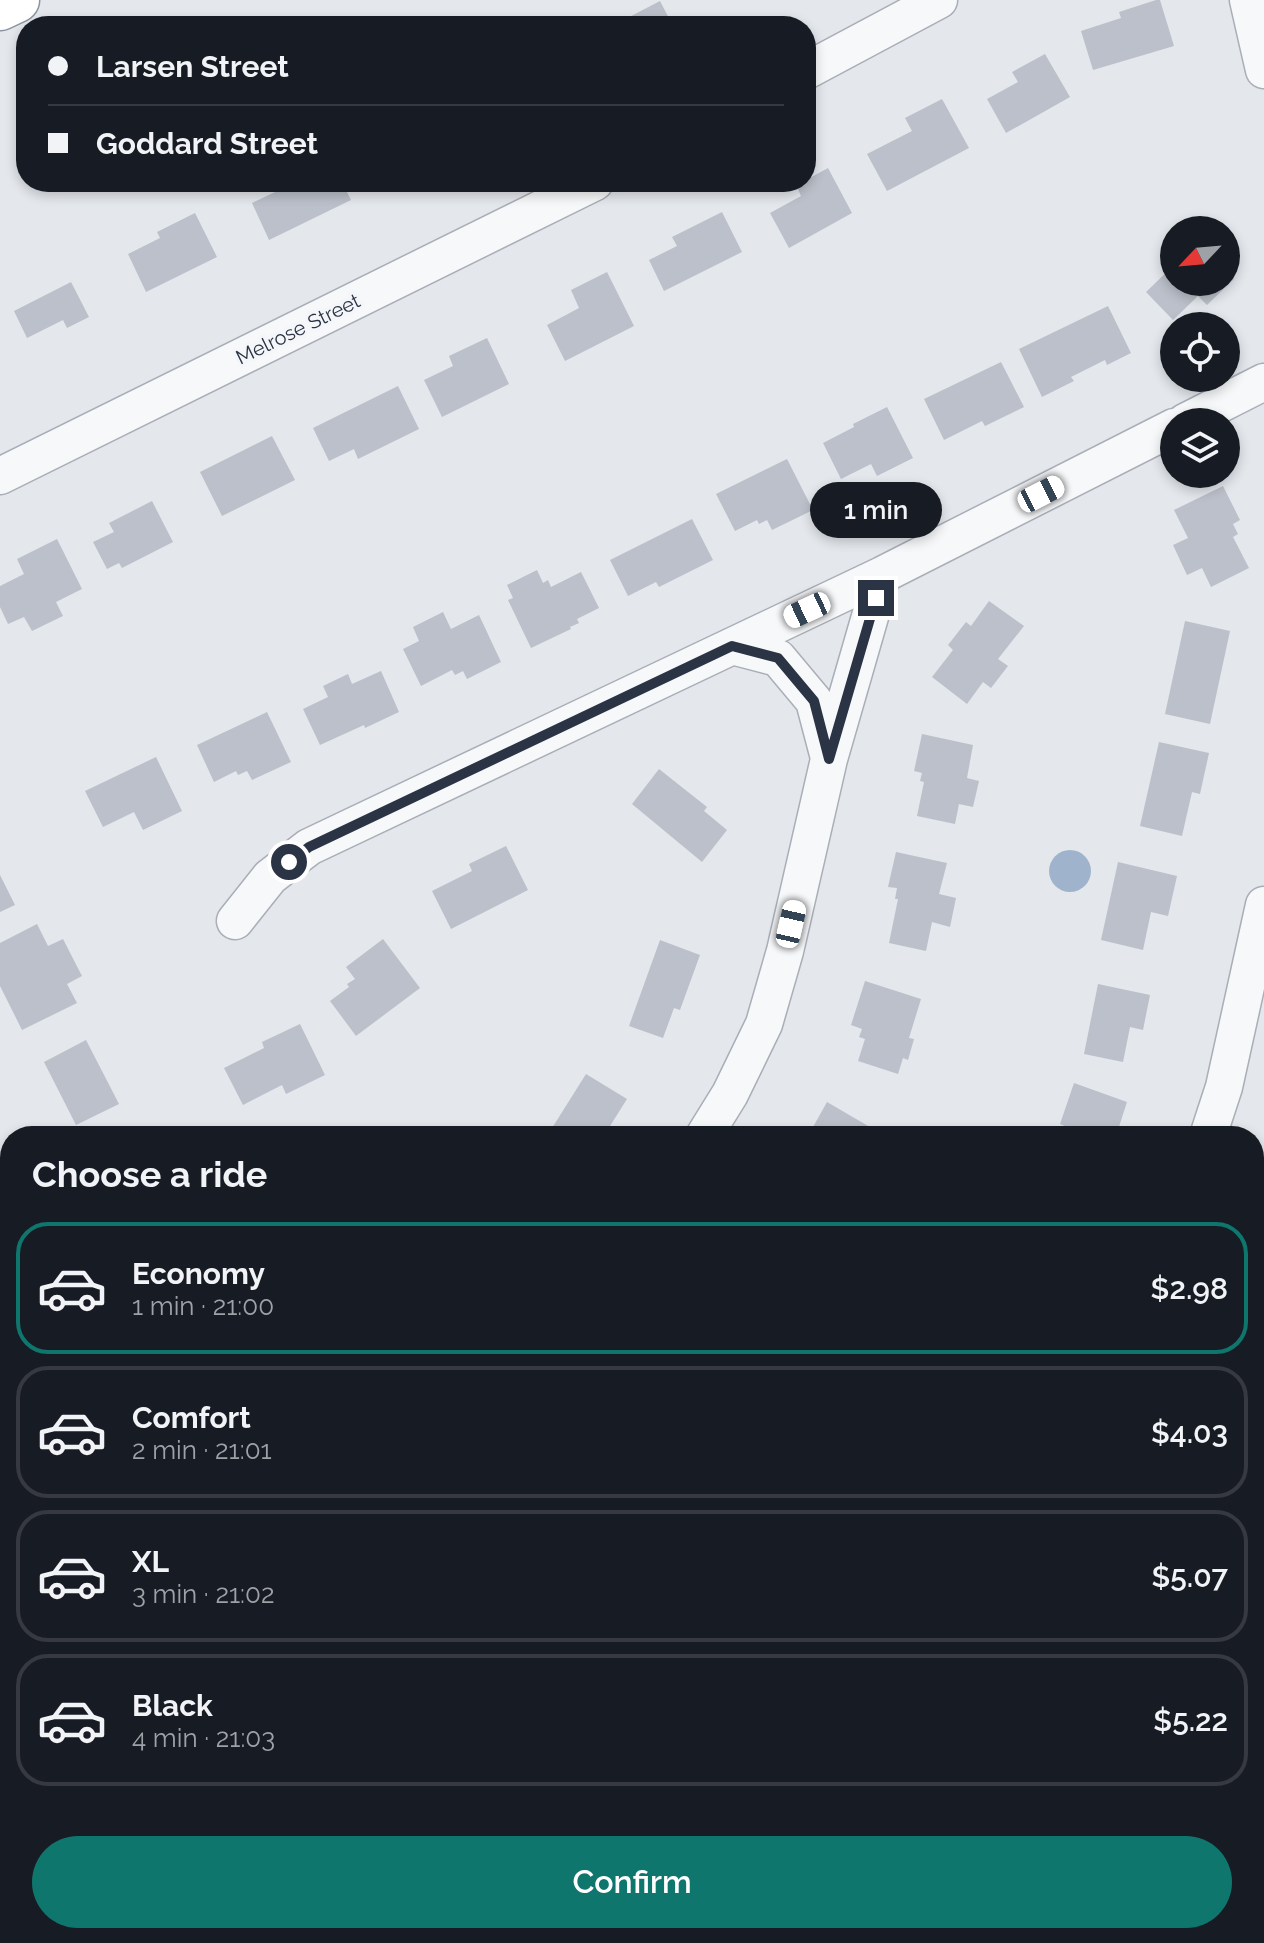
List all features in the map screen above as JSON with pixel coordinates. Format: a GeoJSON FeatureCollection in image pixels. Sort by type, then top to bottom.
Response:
{"type":"FeatureCollection","features":[{"type":"Feature","properties":{"kind":"highway"},"geometry":{"type":"LineString","coordinates":[[0,8],[17,0]]}},
{"type":"Feature","properties":{"kind":"street"},"geometry":{"type":"LineString","coordinates":[[816,66],[939,0]]}},
{"type":"Feature","properties":{"kind":"street"},"geometry":{"type":"LineString","coordinates":[[1248,0],[1264,70]]}},
{"type":"Feature","properties":{"kind":"street","name":"Melrose Street"},"geometry":{"type":"LineString","coordinates":[[0,476],[575,192]]}},
{"type":"Feature","properties":{"kind":"street"},"geometry":{"type":"LineString","coordinates":[[1213,408],[1264,382]]}},
{"type":"Feature","properties":{"kind":"street"},"geometry":{"type":"LineString","coordinates":[[235,921],[270,877],[309,847],[882,575],[1160,434]]}},
{"type":"Feature","properties":{"kind":"street"},"geometry":{"type":"LineString","coordinates":[[710,1126],[730,1094],[764,1024],[785,951],[829,759],[882,575]]}},
{"type":"Feature","properties":{"kind":"street"},"geometry":{"type":"LineString","coordinates":[[732,646],[778,658],[814,701],[829,759]]}},
{"type":"Feature","properties":{"kind":"street"},"geometry":{"type":"LineString","coordinates":[[1211,1126],[1224,1087],[1264,905]]}},
{"type":"Feature","properties":{"kind":"water"},"geometry":{"type":"Polygon","coordinates":[[[1070,850],[1085,856],[1091,871],[1085,886],[1070,892],[1055,886],[1049,871],[1055,856],[1070,850]]]}},
{"type":"Feature","properties":{"kind":"building"},"geometry":{"type":"Polygon","coordinates":[[[1160,0],[1174,46],[1093,70],[1081,31],[1121,18],[1119,12],[1160,0]]]}},
{"type":"Feature","properties":{"kind":"building"},"geometry":{"type":"Polygon","coordinates":[[[660,1],[668,16],[631,16],[660,1]]]}},
{"type":"Feature","properties":{"kind":"building"},"geometry":{"type":"Polygon","coordinates":[[[1045,54],[1070,97],[1006,133],[987,99],[1018,82],[1012,72],[1045,54]]]}},
{"type":"Feature","properties":{"kind":"building"},"geometry":{"type":"Polygon","coordinates":[[[942,99],[969,148],[887,191],[867,154],[912,131],[905,118],[942,99]]]}},
{"type":"Feature","properties":{"kind":"building"},"geometry":{"type":"Polygon","coordinates":[[[828,168],[852,213],[789,248],[770,213],[801,196],[799,192],[816,192],[816,175],[828,168]]]}},
{"type":"Feature","properties":{"kind":"building"},"geometry":{"type":"Polygon","coordinates":[[[275,192],[347,192],[351,200],[269,240],[252,203],[275,192]]]}},
{"type":"Feature","properties":{"kind":"building"},"geometry":{"type":"Polygon","coordinates":[[[722,212],[742,252],[664,291],[649,260],[677,246],[672,237],[722,212]]]}},
{"type":"Feature","properties":{"kind":"building"},"geometry":{"type":"Polygon","coordinates":[[[195,213],[217,257],[146,292],[128,254],[160,238],[157,232],[195,213]]]}},
{"type":"Feature","properties":{"kind":"building"},"geometry":{"type":"Polygon","coordinates":[[[607,272],[634,326],[565,361],[547,325],[579,308],[571,290],[607,272]]]}},
{"type":"Feature","properties":{"kind":"building"},"geometry":{"type":"Polygon","coordinates":[[[1160,278],[1160,296],[1198,296],[1181,312],[1165,312],[1146,292],[1160,278]]]}},
{"type":"Feature","properties":{"kind":"building"},"geometry":{"type":"Polygon","coordinates":[[[71,282],[89,317],[67,328],[63,320],[27,338],[14,311],[71,282]]]}},
{"type":"Feature","properties":{"kind":"building"},"geometry":{"type":"Polygon","coordinates":[[[1198,296],[1216,296],[1207,305],[1198,296]]]}},
{"type":"Feature","properties":{"kind":"building"},"geometry":{"type":"Polygon","coordinates":[[[1108,306],[1131,353],[1107,365],[1105,360],[1071,377],[1074,381],[1042,397],[1019,349],[1108,306]]]}},
{"type":"Feature","properties":{"kind":"building"},"geometry":{"type":"Polygon","coordinates":[[[487,338],[509,384],[442,417],[424,380],[453,366],[449,356],[487,338]]]}},
{"type":"Feature","properties":{"kind":"building"},"geometry":{"type":"Polygon","coordinates":[[[1001,362],[1024,407],[985,426],[982,421],[944,440],[924,399],[1001,362]]]}},
{"type":"Feature","properties":{"kind":"building"},"geometry":{"type":"Polygon","coordinates":[[[398,386],[419,429],[358,459],[354,449],[329,461],[313,428],[398,386]]]}},
{"type":"Feature","properties":{"kind":"building"},"geometry":{"type":"Polygon","coordinates":[[[887,407],[913,458],[877,476],[871,464],[841,479],[823,443],[887,407]]]}},
{"type":"Feature","properties":{"kind":"building"},"geometry":{"type":"Polygon","coordinates":[[[272,436],[295,480],[222,516],[200,472],[272,436]]]}},
{"type":"Feature","properties":{"kind":"building"},"geometry":{"type":"Polygon","coordinates":[[[787,459],[813,510],[772,530],[767,520],[759,524],[757,520],[735,531],[716,494],[787,459]]]}},
{"type":"Feature","properties":{"kind":"building"},"geometry":{"type":"Polygon","coordinates":[[[1224,488],[1240,520],[1233,524],[1238,534],[1233,537],[1249,568],[1211,587],[1202,568],[1187,575],[1173,545],[1188,538],[1174,510],[1224,488]]]}},
{"type":"Feature","properties":{"kind":"building"},"geometry":{"type":"Polygon","coordinates":[[[152,501],[173,542],[122,568],[119,563],[107,569],[93,542],[114,532],[109,523],[152,501]]]}},
{"type":"Feature","properties":{"kind":"building"},"geometry":{"type":"Polygon","coordinates":[[[692,519],[713,560],[659,587],[656,582],[628,596],[610,560],[692,519]]]}},
{"type":"Feature","properties":{"kind":"building"},"geometry":{"type":"Polygon","coordinates":[[[57,539],[82,589],[56,602],[63,616],[32,631],[24,617],[8,624],[0,607],[0,586],[24,574],[17,559],[57,539]]]}},
{"type":"Feature","properties":{"kind":"building"},"geometry":{"type":"Polygon","coordinates":[[[537,570],[543,583],[548,580],[551,587],[581,572],[599,608],[577,619],[579,623],[571,629],[531,648],[508,600],[513,598],[507,585],[537,570]]]}},
{"type":"Feature","properties":{"kind":"building"},"geometry":{"type":"Polygon","coordinates":[[[989,601],[1024,626],[998,659],[1008,666],[991,688],[983,682],[967,704],[932,677],[953,650],[948,645],[966,622],[971,626],[989,601]]]}},
{"type":"Feature","properties":{"kind":"building"},"geometry":{"type":"Polygon","coordinates":[[[443,612],[451,629],[479,615],[501,662],[467,679],[463,671],[455,675],[452,670],[421,686],[403,649],[419,641],[413,627],[443,612]]]}},
{"type":"Feature","properties":{"kind":"building"},"geometry":{"type":"Polygon","coordinates":[[[1185,621],[1230,631],[1210,724],[1165,714],[1185,621]]]}},
{"type":"Feature","properties":{"kind":"building"},"geometry":{"type":"Polygon","coordinates":[[[381,671],[399,712],[320,745],[303,709],[328,697],[323,686],[348,674],[352,684],[381,671]]]}},
{"type":"Feature","properties":{"kind":"building"},"geometry":{"type":"Polygon","coordinates":[[[267,712],[291,762],[252,780],[247,771],[238,775],[236,771],[214,782],[197,745],[267,712]]]}},
{"type":"Feature","properties":{"kind":"building"},"geometry":{"type":"Polygon","coordinates":[[[922,734],[973,745],[967,778],[979,781],[973,807],[959,804],[955,824],[917,816],[924,782],[920,781],[922,773],[914,771],[922,734]]]}},
{"type":"Feature","properties":{"kind":"building"},"geometry":{"type":"Polygon","coordinates":[[[1159,742],[1209,753],[1200,794],[1192,792],[1182,836],[1140,826],[1159,742]]]}},
{"type":"Feature","properties":{"kind":"building"},"geometry":{"type":"Polygon","coordinates":[[[156,757],[182,811],[143,830],[134,812],[103,827],[85,791],[156,757]]]}},
{"type":"Feature","properties":{"kind":"building"},"geometry":{"type":"Polygon","coordinates":[[[659,769],[707,807],[704,811],[727,830],[702,862],[632,804],[659,769]]]}},
{"type":"Feature","properties":{"kind":"building"},"geometry":{"type":"Polygon","coordinates":[[[506,846],[528,890],[451,929],[432,891],[472,871],[469,864],[506,846]]]}},
{"type":"Feature","properties":{"kind":"building"},"geometry":{"type":"Polygon","coordinates":[[[896,852],[947,863],[939,894],[956,898],[950,927],[932,922],[926,951],[889,943],[898,899],[895,899],[897,888],[888,887],[896,852]]]}},
{"type":"Feature","properties":{"kind":"building"},"geometry":{"type":"Polygon","coordinates":[[[1118,862],[1177,876],[1168,916],[1151,912],[1143,950],[1101,940],[1118,862]]]}},
{"type":"Feature","properties":{"kind":"building"},"geometry":{"type":"Polygon","coordinates":[[[0,875],[15,905],[0,912],[0,875]]]}},
{"type":"Feature","properties":{"kind":"building"},"geometry":{"type":"Polygon","coordinates":[[[37,924],[48,946],[63,939],[82,976],[67,984],[77,1003],[22,1030],[0,986],[0,943],[37,924]]]}},
{"type":"Feature","properties":{"kind":"building"},"geometry":{"type":"Polygon","coordinates":[[[383,939],[420,988],[356,1036],[330,1001],[355,979],[346,967],[383,939]]]}},
{"type":"Feature","properties":{"kind":"building"},"geometry":{"type":"Polygon","coordinates":[[[660,940],[700,955],[680,1010],[674,1008],[663,1038],[629,1026],[660,940]]]}},
{"type":"Feature","properties":{"kind":"building"},"geometry":{"type":"Polygon","coordinates":[[[865,981],[921,999],[909,1038],[914,1039],[908,1060],[903,1058],[898,1074],[858,1061],[865,1039],[859,1037],[862,1029],[851,1025],[865,981]]]}},
{"type":"Feature","properties":{"kind":"building"},"geometry":{"type":"Polygon","coordinates":[[[1098,984],[1150,995],[1143,1030],[1130,1027],[1123,1062],[1084,1054],[1098,984]]]}},
{"type":"Feature","properties":{"kind":"building"},"geometry":{"type":"Polygon","coordinates":[[[300,1024],[325,1075],[286,1094],[282,1085],[243,1105],[224,1068],[264,1048],[262,1042],[300,1024]]]}},
{"type":"Feature","properties":{"kind":"building"},"geometry":{"type":"Polygon","coordinates":[[[86,1040],[119,1104],[76,1125],[44,1062],[86,1040]]]}},
{"type":"Feature","properties":{"kind":"building"},"geometry":{"type":"Polygon","coordinates":[[[586,1074],[627,1099],[610,1126],[553,1126],[586,1074]]]}},
{"type":"Feature","properties":{"kind":"building"},"geometry":{"type":"Polygon","coordinates":[[[1074,1083],[1127,1102],[1119,1126],[1060,1124],[1074,1083]]]}},
{"type":"Feature","properties":{"kind":"building"},"geometry":{"type":"Polygon","coordinates":[[[827,1102],[868,1126],[814,1126],[827,1102]]]}},
{"type":"Feature","properties":{"kind":"route"},"geometry":{"type":"LineString","coordinates":[[289,862],[309,847],[732,646],[778,658],[814,701],[829,759],[876,598]]}}]}
